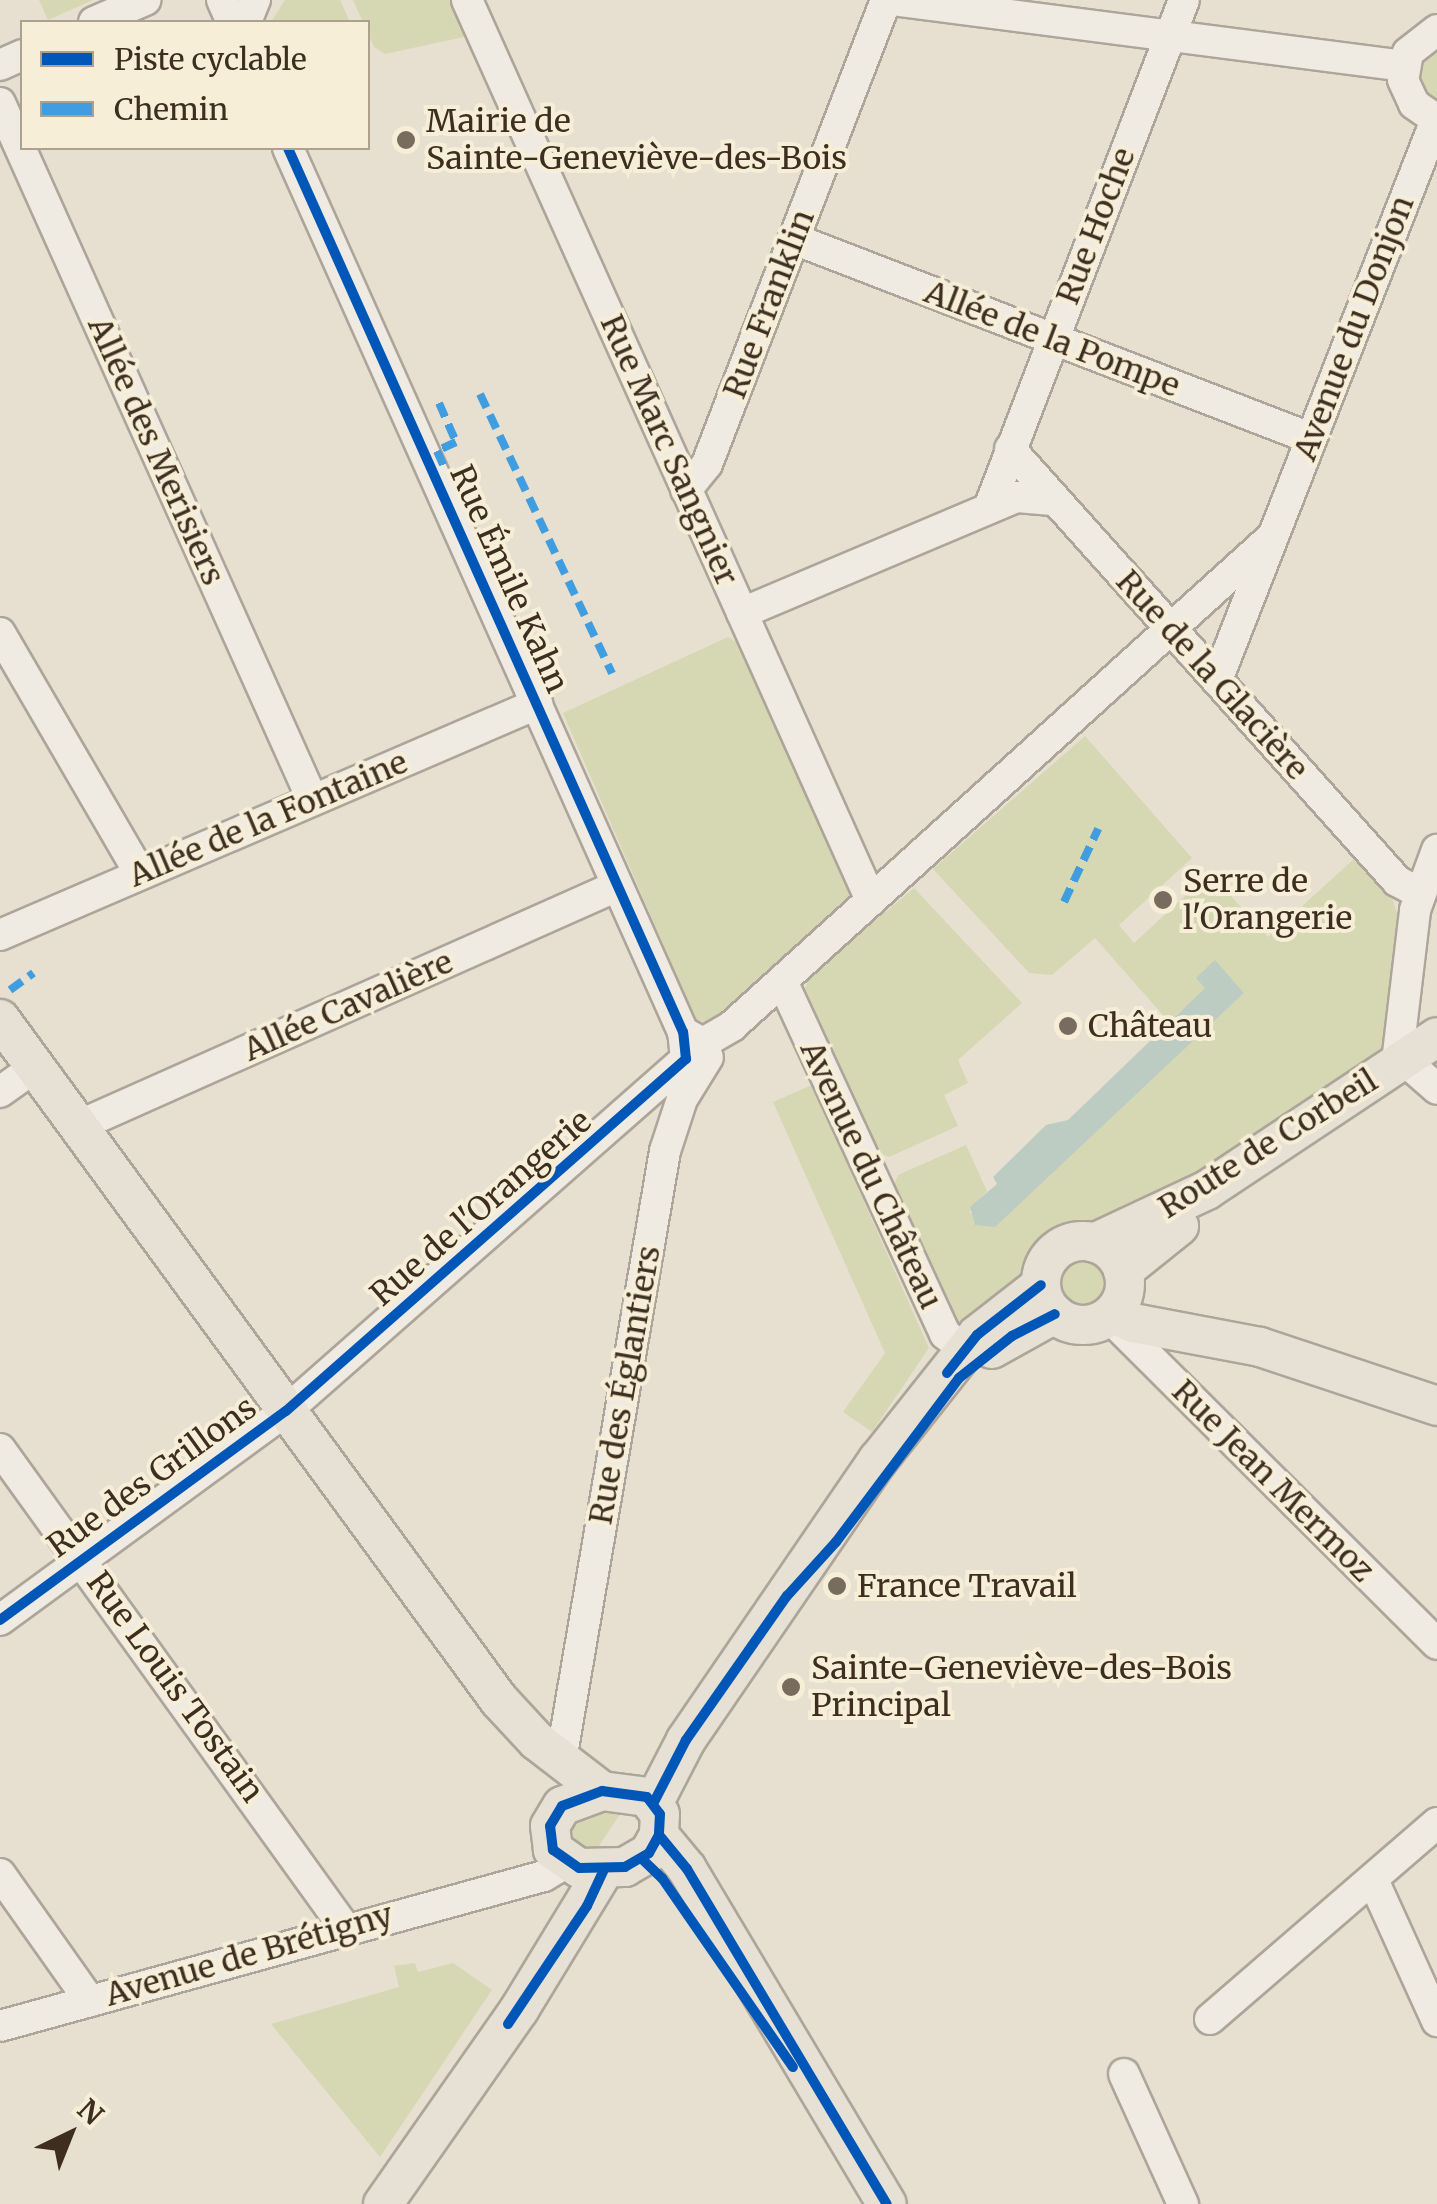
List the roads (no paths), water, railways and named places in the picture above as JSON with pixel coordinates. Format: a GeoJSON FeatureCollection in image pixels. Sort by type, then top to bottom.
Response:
{"type":"FeatureCollection","features":[{"type":"Feature","properties":{"kind":"main road"},"geometry":{"type":"LineString","coordinates":[[0,1019],[499,1700],[562,1806]]}},
{"type":"Feature","properties":{"kind":"main road","name":"Route de Corbeil"},"geometry":{"type":"LineString","coordinates":[[1117,1298],[1143,1249],[1421,1067],[1437,1037]]}},
{"type":"Feature","properties":{"kind":"main road","name":"Route de Corbeil"},"geometry":{"type":"LineString","coordinates":[[1094,1243],[1207,1190],[1421,1067]]}},
{"type":"Feature","properties":{"kind":"main road"},"geometry":{"type":"LineString","coordinates":[[787,1596],[836,1542],[959,1378],[1048,1300],[1054,1253],[1073,1243],[1094,1243],[1117,1298]]}},
{"type":"Feature","properties":{"kind":"main road"},"geometry":{"type":"LineString","coordinates":[[1048,1300],[1081,1326],[1117,1298]]}},
{"type":"Feature","properties":{"kind":"main road"},"geometry":{"type":"LineString","coordinates":[[1117,1298],[1218,1323],[1260,1348],[1437,1406]]}},
{"type":"Feature","properties":{"kind":"main road"},"geometry":{"type":"LineString","coordinates":[[379,2203],[548,1966],[576,1862],[638,1816],[878,1460],[977,1334],[1048,1300]]}},
{"type":"Feature","properties":{"kind":"main road"},"geometry":{"type":"LineString","coordinates":[[499,1700],[561,1760],[638,1816],[783,2026],[812,2089],[886,2204]]}},
{"type":"Feature","properties":{"kind":"main road"},"geometry":{"type":"LineString","coordinates":[[562,1806],[638,1816]]}},
{"type":"Feature","properties":{"kind":"main road"},"geometry":{"type":"LineString","coordinates":[[562,1806],[550,1826],[576,1862]]}},
{"type":"Feature","properties":{"kind":"street"},"geometry":{"type":"LineString","coordinates":[[99,20],[145,0]]}},
{"type":"Feature","properties":{"kind":"street","name":"Rue Marc Sangnier"},"geometry":{"type":"LineString","coordinates":[[467,0],[872,900]]}},
{"type":"Feature","properties":{"kind":"street"},"geometry":{"type":"LineString","coordinates":[[890,0],[1404,66]]}},
{"type":"Feature","properties":{"kind":"street","name":"Rue Franklin"},"geometry":{"type":"LineString","coordinates":[[686,490],[707,464],[890,0]]}},
{"type":"Feature","properties":{"kind":"street","name":"Rue Hoche"},"geometry":{"type":"LineString","coordinates":[[989,508],[1184,0]]}},
{"type":"Feature","properties":{"kind":"street"},"geometry":{"type":"LineString","coordinates":[[1436,120],[1407,93],[1404,66],[1417,42],[1437,30]]}},
{"type":"Feature","properties":{"kind":"street","name":"Allée des Merisiers"},"geometry":{"type":"LineString","coordinates":[[0,103],[20,148]]}},
{"type":"Feature","properties":{"kind":"street","name":"Avenue du Donjon"},"geometry":{"type":"LineString","coordinates":[[1217,680],[1436,120]]}},
{"type":"Feature","properties":{"kind":"street","name":"Allée des Merisiers"},"geometry":{"type":"LineString","coordinates":[[21,150],[312,799]]}},
{"type":"Feature","properties":{"kind":"street","name":"Rue Émile Kahn"},"geometry":{"type":"LineString","coordinates":[[289,150],[683,1032]]}},
{"type":"Feature","properties":{"kind":"street","name":"Allée de la Pompe"},"geometry":{"type":"LineString","coordinates":[[794,239],[1310,438]]}},
{"type":"Feature","properties":{"kind":"street","name":"Rue de la Glacière"},"geometry":{"type":"LineString","coordinates":[[1010,450],[1397,881],[1420,893]]}},
{"type":"Feature","properties":{"kind":"street"},"geometry":{"type":"LineString","coordinates":[[742,614],[989,508],[1029,494],[1055,500]]}},
{"type":"Feature","properties":{"kind":"street"},"geometry":{"type":"LineString","coordinates":[[683,1032],[703,1043],[732,1026],[1272,537]]}},
{"type":"Feature","properties":{"kind":"street"},"geometry":{"type":"LineString","coordinates":[[0,633],[140,874]]}},
{"type":"Feature","properties":{"kind":"street","name":"Allée de la Fontaine"},"geometry":{"type":"LineString","coordinates":[[0,935],[537,704]]}},
{"type":"Feature","properties":{"kind":"street"},"geometry":{"type":"LineString","coordinates":[[1421,1067],[1420,893],[1437,850]]}},
{"type":"Feature","properties":{"kind":"street","name":"Allée Cavalière"},"geometry":{"type":"LineString","coordinates":[[78,1126],[617,886]]}},
{"type":"Feature","properties":{"kind":"street","name":"Avenue du Château"},"geometry":{"type":"LineString","coordinates":[[782,980],[944,1334],[958,1344],[977,1334]]}},
{"type":"Feature","properties":{"kind":"street","name":"Rue des Églantiers"},"geometry":{"type":"LineString","coordinates":[[561,1760],[665,1151],[671,1092],[732,1026]]}},
{"type":"Feature","properties":{"kind":"street","name":"Rue de l'Orangerie"},"geometry":{"type":"LineString","coordinates":[[286,1411],[671,1092],[686,1060],[683,1032]]}},
{"type":"Feature","properties":{"kind":"street"},"geometry":{"type":"LineString","coordinates":[[0,1092],[34,1066]]}},
{"type":"Feature","properties":{"kind":"street","name":"Rue Jean Mermoz"},"geometry":{"type":"LineString","coordinates":[[1117,1298],[1437,1644]]}},
{"type":"Feature","properties":{"kind":"street","name":"Rue des Grillons"},"geometry":{"type":"LineString","coordinates":[[0,1620],[286,1411]]}},
{"type":"Feature","properties":{"kind":"street","name":"Rue Louis Tostain"},"geometry":{"type":"LineString","coordinates":[[0,1449],[345,1928]]}},
{"type":"Feature","properties":{"kind":"street"},"geometry":{"type":"LineString","coordinates":[[1210,2020],[1437,1824]]}},
{"type":"Feature","properties":{"kind":"street","name":"Avenue de Brétigny"},"geometry":{"type":"LineString","coordinates":[[0,2026],[576,1862]]}},
{"type":"Feature","properties":{"kind":"street"},"geometry":{"type":"LineString","coordinates":[[0,1874],[90,2000]]}},
{"type":"Feature","properties":{"kind":"street"},"geometry":{"type":"LineString","coordinates":[[1373,1880],[1437,2021]]}},
{"type":"Feature","properties":{"kind":"street"},"geometry":{"type":"LineString","coordinates":[[1124,2074],[1182,2204]]}},
{"type":"Feature","properties":{"kind":"place","name":"Mairie de Sainte-Geneviève-des-Bois"},"geometry":{"type":"Point","coordinates":[406,140]}},
{"type":"Feature","properties":{"kind":"place","name":"Serre de l'Orangerie"},"geometry":{"type":"Point","coordinates":[1163,900]}},
{"type":"Feature","properties":{"kind":"place","name":"Château"},"geometry":{"type":"Point","coordinates":[1068,1026]}},
{"type":"Feature","properties":{"kind":"place","name":"France Travail"},"geometry":{"type":"Point","coordinates":[837,1586]}},
{"type":"Feature","properties":{"kind":"place","name":"Sainte-Geneviève-des-Bois Principal"},"geometry":{"type":"Point","coordinates":[791,1687]}}]}
